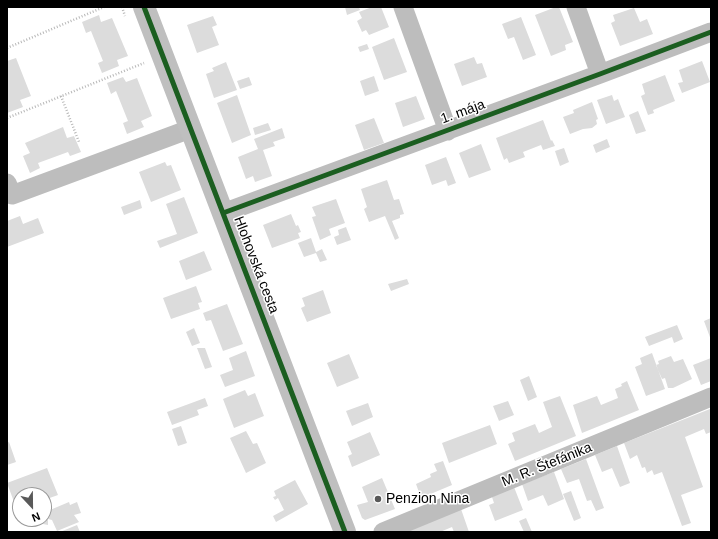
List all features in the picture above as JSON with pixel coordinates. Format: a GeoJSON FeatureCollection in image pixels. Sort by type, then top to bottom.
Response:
{"type":"FeatureCollection","features":[{"type":"Feature","properties":{"kind":"street","name":"Hlohovská cesta"},"geometry":{"type":"LineString","coordinates":[[144,7],[344,532]]}},
{"type":"Feature","properties":{"kind":"street","name":"1. mája"},"geometry":{"type":"LineString","coordinates":[[403,7],[448,131]]}},
{"type":"Feature","properties":{"kind":"street"},"geometry":{"type":"LineString","coordinates":[[576,7],[600,74]]}},
{"type":"Feature","properties":{"kind":"street","name":"1. mája"},"geometry":{"type":"LineString","coordinates":[[223,213],[448,131],[711,32]]}},
{"type":"Feature","properties":{"kind":"street"},"geometry":{"type":"LineString","coordinates":[[7,183],[12,195],[190,129]]}},
{"type":"Feature","properties":{"kind":"street","name":"M. R. Štefánika"},"geometry":{"type":"LineString","coordinates":[[382,532],[711,397]]}},
{"type":"Feature","properties":{"kind":"path"},"geometry":{"type":"LineString","coordinates":[[7,48],[104,7]]}},
{"type":"Feature","properties":{"kind":"path"},"geometry":{"type":"LineString","coordinates":[[7,118],[144,63]]}},
{"type":"Feature","properties":{"kind":"path"},"geometry":{"type":"LineString","coordinates":[[61,96],[79,142]]}},
{"type":"Feature","properties":{"kind":"building"},"geometry":{"type":"Polygon","coordinates":[[[345,7],[359,7],[360,10],[347,15],[345,7]]]}},
{"type":"Feature","properties":{"kind":"building"},"geometry":{"type":"Polygon","coordinates":[[[372,7],[381,7],[389,27],[369,35],[366,30],[362,32],[357,21],[362,18],[359,12],[372,7]]]}},
{"type":"Feature","properties":{"kind":"building"},"geometry":{"type":"Polygon","coordinates":[[[559,7],[573,42],[565,45],[566,50],[551,56],[535,15],[559,7]]]}},
{"type":"Feature","properties":{"kind":"building"},"geometry":{"type":"Polygon","coordinates":[[[634,8],[640,22],[647,19],[653,34],[620,46],[611,23],[615,21],[613,15],[634,8]]]}},
{"type":"Feature","properties":{"kind":"building"},"geometry":{"type":"Polygon","coordinates":[[[99,15],[101,22],[112,18],[128,56],[117,60],[119,66],[102,73],[98,63],[103,61],[91,31],[86,33],[82,22],[99,15]]]}},
{"type":"Feature","properties":{"kind":"building"},"geometry":{"type":"Polygon","coordinates":[[[213,16],[217,25],[212,27],[219,45],[197,53],[187,25],[213,16]]]}},
{"type":"Feature","properties":{"kind":"building"},"geometry":{"type":"Polygon","coordinates":[[[521,17],[536,55],[523,60],[514,37],[508,39],[502,24],[521,17]]]}},
{"type":"Feature","properties":{"kind":"building"},"geometry":{"type":"Polygon","coordinates":[[[394,38],[407,72],[384,80],[372,47],[394,38]]]}},
{"type":"Feature","properties":{"kind":"building"},"geometry":{"type":"Polygon","coordinates":[[[367,44],[369,49],[360,52],[358,47],[367,44]]]}},
{"type":"Feature","properties":{"kind":"building"},"geometry":{"type":"Polygon","coordinates":[[[474,57],[477,64],[482,63],[487,77],[462,86],[454,64],[474,57]]]}},
{"type":"Feature","properties":{"kind":"building"},"geometry":{"type":"Polygon","coordinates":[[[16,58],[31,96],[20,100],[23,107],[7,113],[7,61],[16,58]]]}},
{"type":"Feature","properties":{"kind":"building"},"geometry":{"type":"Polygon","coordinates":[[[702,61],[710,82],[682,93],[678,83],[683,82],[679,70],[702,61]]]}},
{"type":"Feature","properties":{"kind":"building"},"geometry":{"type":"Polygon","coordinates":[[[226,62],[237,90],[214,98],[206,74],[214,71],[212,68],[226,62]]]}},
{"type":"Feature","properties":{"kind":"building"},"geometry":{"type":"Polygon","coordinates":[[[665,75],[675,101],[653,110],[654,113],[648,115],[641,96],[645,94],[642,84],[665,75]]]}},
{"type":"Feature","properties":{"kind":"building"},"geometry":{"type":"Polygon","coordinates":[[[374,76],[379,91],[365,96],[360,81],[374,76]]]}},
{"type":"Feature","properties":{"kind":"building"},"geometry":{"type":"Polygon","coordinates":[[[123,77],[126,82],[137,78],[152,116],[141,121],[144,127],[127,134],[123,123],[128,121],[116,91],[111,94],[107,83],[123,77]]]}},
{"type":"Feature","properties":{"kind":"building"},"geometry":{"type":"Polygon","coordinates":[[[249,77],[252,85],[240,89],[237,81],[249,77]]]}},
{"type":"Feature","properties":{"kind":"building"},"geometry":{"type":"Polygon","coordinates":[[[237,95],[251,135],[232,143],[217,103],[237,95]]]}},
{"type":"Feature","properties":{"kind":"building"},"geometry":{"type":"Polygon","coordinates":[[[612,95],[614,101],[618,99],[625,117],[606,124],[597,100],[612,95]]]}},
{"type":"Feature","properties":{"kind":"building"},"geometry":{"type":"Polygon","coordinates":[[[416,96],[425,119],[403,127],[395,103],[416,96]]]}},
{"type":"Feature","properties":{"kind":"building"},"geometry":{"type":"Polygon","coordinates":[[[592,102],[598,119],[596,120],[597,124],[592,128],[583,129],[570,134],[563,117],[574,113],[573,110],[592,102]]]}},
{"type":"Feature","properties":{"kind":"building"},"geometry":{"type":"Polygon","coordinates":[[[638,111],[646,131],[636,134],[629,115],[638,111]]]}},
{"type":"Feature","properties":{"kind":"building"},"geometry":{"type":"Polygon","coordinates":[[[374,118],[384,143],[364,150],[355,125],[374,118]]]}},
{"type":"Feature","properties":{"kind":"building"},"geometry":{"type":"Polygon","coordinates":[[[543,120],[551,141],[552,140],[555,146],[543,150],[541,145],[523,152],[525,157],[509,163],[507,158],[504,160],[496,138],[543,120]]]}},
{"type":"Feature","properties":{"kind":"building"},"geometry":{"type":"Polygon","coordinates":[[[268,123],[271,130],[255,135],[253,128],[268,123]]]}},
{"type":"Feature","properties":{"kind":"building"},"geometry":{"type":"Polygon","coordinates":[[[63,127],[67,138],[74,136],[81,152],[70,156],[68,152],[38,163],[40,168],[30,173],[23,156],[30,153],[25,143],[63,127]]]}},
{"type":"Feature","properties":{"kind":"building"},"geometry":{"type":"Polygon","coordinates":[[[282,128],[285,138],[273,142],[275,146],[263,150],[272,176],[255,182],[253,176],[246,179],[238,157],[258,149],[254,139],[282,128]]]}},
{"type":"Feature","properties":{"kind":"building"},"geometry":{"type":"Polygon","coordinates":[[[607,139],[610,147],[596,153],[593,145],[607,139]]]}},
{"type":"Feature","properties":{"kind":"building"},"geometry":{"type":"Polygon","coordinates":[[[481,144],[491,170],[469,178],[459,153],[481,144]]]}},
{"type":"Feature","properties":{"kind":"building"},"geometry":{"type":"Polygon","coordinates":[[[564,148],[569,162],[560,166],[555,151],[564,148]]]}},
{"type":"Feature","properties":{"kind":"building"},"geometry":{"type":"Polygon","coordinates":[[[446,157],[456,183],[448,186],[446,180],[432,185],[425,165],[446,157]]]}},
{"type":"Feature","properties":{"kind":"building"},"geometry":{"type":"Polygon","coordinates":[[[165,162],[167,166],[171,165],[181,190],[151,202],[139,172],[165,162]]]}},
{"type":"Feature","properties":{"kind":"building"},"geometry":{"type":"Polygon","coordinates":[[[387,180],[394,200],[399,199],[404,214],[400,215],[400,218],[392,221],[399,238],[395,240],[385,216],[369,222],[364,209],[367,207],[361,189],[387,180]]]}},
{"type":"Feature","properties":{"kind":"building"},"geometry":{"type":"Polygon","coordinates":[[[184,197],[198,233],[160,248],[157,241],[177,234],[166,204],[184,197]]]}},
{"type":"Feature","properties":{"kind":"building"},"geometry":{"type":"Polygon","coordinates":[[[336,199],[345,223],[329,229],[331,235],[320,240],[312,217],[316,216],[312,207],[336,199]]]}},
{"type":"Feature","properties":{"kind":"building"},"geometry":{"type":"Polygon","coordinates":[[[140,200],[142,208],[124,215],[121,207],[140,200]]]}},
{"type":"Feature","properties":{"kind":"building"},"geometry":{"type":"Polygon","coordinates":[[[291,214],[296,226],[298,225],[301,232],[298,233],[300,238],[272,248],[263,225],[291,214]]]}},
{"type":"Feature","properties":{"kind":"building"},"geometry":{"type":"Polygon","coordinates":[[[20,216],[23,224],[38,218],[44,233],[7,247],[7,221],[20,216]]]}},
{"type":"Feature","properties":{"kind":"building"},"geometry":{"type":"Polygon","coordinates":[[[346,227],[351,240],[337,245],[334,237],[339,235],[338,230],[346,227]]]}},
{"type":"Feature","properties":{"kind":"building"},"geometry":{"type":"Polygon","coordinates":[[[311,238],[316,252],[322,249],[327,260],[320,262],[316,253],[304,257],[298,243],[311,238]]]}},
{"type":"Feature","properties":{"kind":"building"},"geometry":{"type":"Polygon","coordinates":[[[204,251],[212,270],[186,280],[179,261],[204,251]]]}},
{"type":"Feature","properties":{"kind":"building"},"geometry":{"type":"Polygon","coordinates":[[[407,279],[409,284],[391,291],[388,284],[407,279]]]}},
{"type":"Feature","properties":{"kind":"building"},"geometry":{"type":"Polygon","coordinates":[[[196,286],[202,302],[198,303],[200,309],[171,319],[163,298],[196,286]]]}},
{"type":"Feature","properties":{"kind":"building"},"geometry":{"type":"Polygon","coordinates":[[[323,290],[331,313],[307,322],[301,308],[305,306],[302,298],[323,290]]]}},
{"type":"Feature","properties":{"kind":"building"},"geometry":{"type":"Polygon","coordinates":[[[227,304],[243,344],[223,351],[211,320],[206,321],[203,313],[227,304]]]}},
{"type":"Feature","properties":{"kind":"building"},"geometry":{"type":"Polygon","coordinates":[[[711,318],[711,340],[704,321],[711,318]]]}},
{"type":"Feature","properties":{"kind":"building"},"geometry":{"type":"Polygon","coordinates":[[[677,325],[683,339],[674,343],[672,337],[649,346],[645,337],[677,325]]]}},
{"type":"Feature","properties":{"kind":"building"},"geometry":{"type":"Polygon","coordinates":[[[194,328],[200,343],[192,346],[186,332],[194,328]]]}},
{"type":"Feature","properties":{"kind":"building"},"geometry":{"type":"Polygon","coordinates":[[[197,348],[205,348],[212,367],[205,369],[197,348]]]}},
{"type":"Feature","properties":{"kind":"building"},"geometry":{"type":"Polygon","coordinates":[[[246,351],[255,376],[225,387],[220,375],[233,370],[229,358],[246,351]]]}},
{"type":"Feature","properties":{"kind":"building"},"geometry":{"type":"Polygon","coordinates":[[[652,353],[665,389],[646,396],[635,367],[642,364],[640,358],[652,353]]]}},
{"type":"Feature","properties":{"kind":"building"},"geometry":{"type":"Polygon","coordinates":[[[349,354],[359,378],[337,387],[327,363],[349,354]]]}},
{"type":"Feature","properties":{"kind":"building"},"geometry":{"type":"Polygon","coordinates":[[[671,356],[674,362],[683,359],[692,379],[673,388],[668,388],[665,378],[662,379],[656,365],[659,364],[658,361],[671,356]]]}},
{"type":"Feature","properties":{"kind":"building"},"geometry":{"type":"Polygon","coordinates":[[[711,358],[711,381],[701,385],[693,365],[711,358]]]}},
{"type":"Feature","properties":{"kind":"building"},"geometry":{"type":"Polygon","coordinates":[[[529,376],[537,397],[528,401],[520,380],[529,376]]]}},
{"type":"Feature","properties":{"kind":"building"},"geometry":{"type":"Polygon","coordinates":[[[627,381],[639,410],[582,433],[573,405],[597,396],[601,405],[618,398],[615,389],[622,386],[621,384],[627,381]]]}},
{"type":"Feature","properties":{"kind":"building"},"geometry":{"type":"Polygon","coordinates":[[[245,390],[248,396],[255,393],[264,416],[234,428],[223,399],[245,390]]]}},
{"type":"Feature","properties":{"kind":"building"},"geometry":{"type":"Polygon","coordinates":[[[560,396],[576,436],[515,461],[508,444],[515,441],[512,433],[535,424],[539,433],[552,427],[543,402],[560,396]]]}},
{"type":"Feature","properties":{"kind":"building"},"geometry":{"type":"Polygon","coordinates":[[[205,398],[208,406],[197,410],[199,415],[172,425],[167,412],[205,398]]]}},
{"type":"Feature","properties":{"kind":"building"},"geometry":{"type":"Polygon","coordinates":[[[508,401],[514,415],[499,421],[493,406],[508,401]]]}},
{"type":"Feature","properties":{"kind":"building"},"geometry":{"type":"Polygon","coordinates":[[[368,403],[373,417],[352,426],[346,411],[368,403]]]}},
{"type":"Feature","properties":{"kind":"building"},"geometry":{"type":"Polygon","coordinates":[[[710,409],[711,432],[706,434],[704,429],[685,437],[703,487],[681,495],[691,523],[682,526],[662,472],[654,475],[652,470],[647,473],[645,467],[642,468],[637,455],[630,459],[624,443],[710,409]]]}},
{"type":"Feature","properties":{"kind":"building"},"geometry":{"type":"Polygon","coordinates":[[[490,425],[497,444],[449,463],[442,443],[490,425]]]}},
{"type":"Feature","properties":{"kind":"building"},"geometry":{"type":"Polygon","coordinates":[[[181,426],[187,443],[178,446],[172,429],[181,426]]]}},
{"type":"Feature","properties":{"kind":"building"},"geometry":{"type":"Polygon","coordinates":[[[246,431],[253,444],[257,443],[266,463],[246,473],[230,438],[246,431]]]}},
{"type":"Feature","properties":{"kind":"building"},"geometry":{"type":"Polygon","coordinates":[[[370,432],[380,455],[352,467],[348,456],[352,454],[347,442],[370,432]]]}},
{"type":"Feature","properties":{"kind":"building"},"geometry":{"type":"Polygon","coordinates":[[[9,442],[16,462],[7,465],[7,443],[9,442]]]}},
{"type":"Feature","properties":{"kind":"building"},"geometry":{"type":"Polygon","coordinates":[[[617,446],[630,483],[620,487],[612,468],[602,472],[595,455],[617,446]]]}},
{"type":"Feature","properties":{"kind":"building"},"geometry":{"type":"Polygon","coordinates":[[[586,459],[604,508],[596,511],[591,500],[587,501],[579,479],[567,483],[561,469],[586,459]]]}},
{"type":"Feature","properties":{"kind":"building"},"geometry":{"type":"Polygon","coordinates":[[[443,461],[452,485],[421,498],[416,484],[431,477],[430,474],[437,471],[434,464],[443,461]]]}},
{"type":"Feature","properties":{"kind":"building"},"geometry":{"type":"Polygon","coordinates":[[[47,468],[58,495],[52,497],[52,487],[12,487],[12,496],[7,483],[47,468]]]}},
{"type":"Feature","properties":{"kind":"building"},"geometry":{"type":"Polygon","coordinates":[[[554,472],[564,499],[548,506],[543,495],[528,501],[522,484],[554,472]]]}},
{"type":"Feature","properties":{"kind":"building"},"geometry":{"type":"Polygon","coordinates":[[[382,478],[395,509],[365,520],[362,518],[357,505],[368,502],[362,487],[382,478]]]}},
{"type":"Feature","properties":{"kind":"building"},"geometry":{"type":"Polygon","coordinates":[[[295,480],[308,504],[276,522],[273,516],[284,510],[278,498],[275,500],[273,497],[276,496],[274,491],[295,480]]]}},
{"type":"Feature","properties":{"kind":"building"},"geometry":{"type":"Polygon","coordinates":[[[514,487],[523,510],[495,521],[489,505],[494,503],[492,497],[514,487]]]}},
{"type":"Feature","properties":{"kind":"building"},"geometry":{"type":"Polygon","coordinates":[[[571,491],[581,518],[574,521],[563,494],[571,491]]]}},
{"type":"Feature","properties":{"kind":"building"},"geometry":{"type":"Polygon","coordinates":[[[69,502],[70,505],[77,502],[81,513],[74,515],[79,522],[57,531],[52,520],[52,509],[69,502]]]}},
{"type":"Feature","properties":{"kind":"building"},"geometry":{"type":"Polygon","coordinates":[[[461,509],[469,532],[454,532],[452,527],[440,532],[404,532],[461,509]]]}},
{"type":"Feature","properties":{"kind":"building"},"geometry":{"type":"Polygon","coordinates":[[[526,518],[532,532],[524,532],[519,521],[526,518]]]}},
{"type":"Feature","properties":{"kind":"building"},"geometry":{"type":"Polygon","coordinates":[[[77,525],[80,532],[60,532],[77,525]]]}},
{"type":"Feature","properties":{"kind":"cycle path"},"geometry":{"type":"LineString","coordinates":[[144,7],[345,532]]}},
{"type":"Feature","properties":{"kind":"cycle path"},"geometry":{"type":"LineString","coordinates":[[223,213],[711,32]]}},
{"type":"Feature","properties":{"kind":"place","name":"Penzion Nina"},"geometry":{"type":"Point","coordinates":[378,499]}}]}
